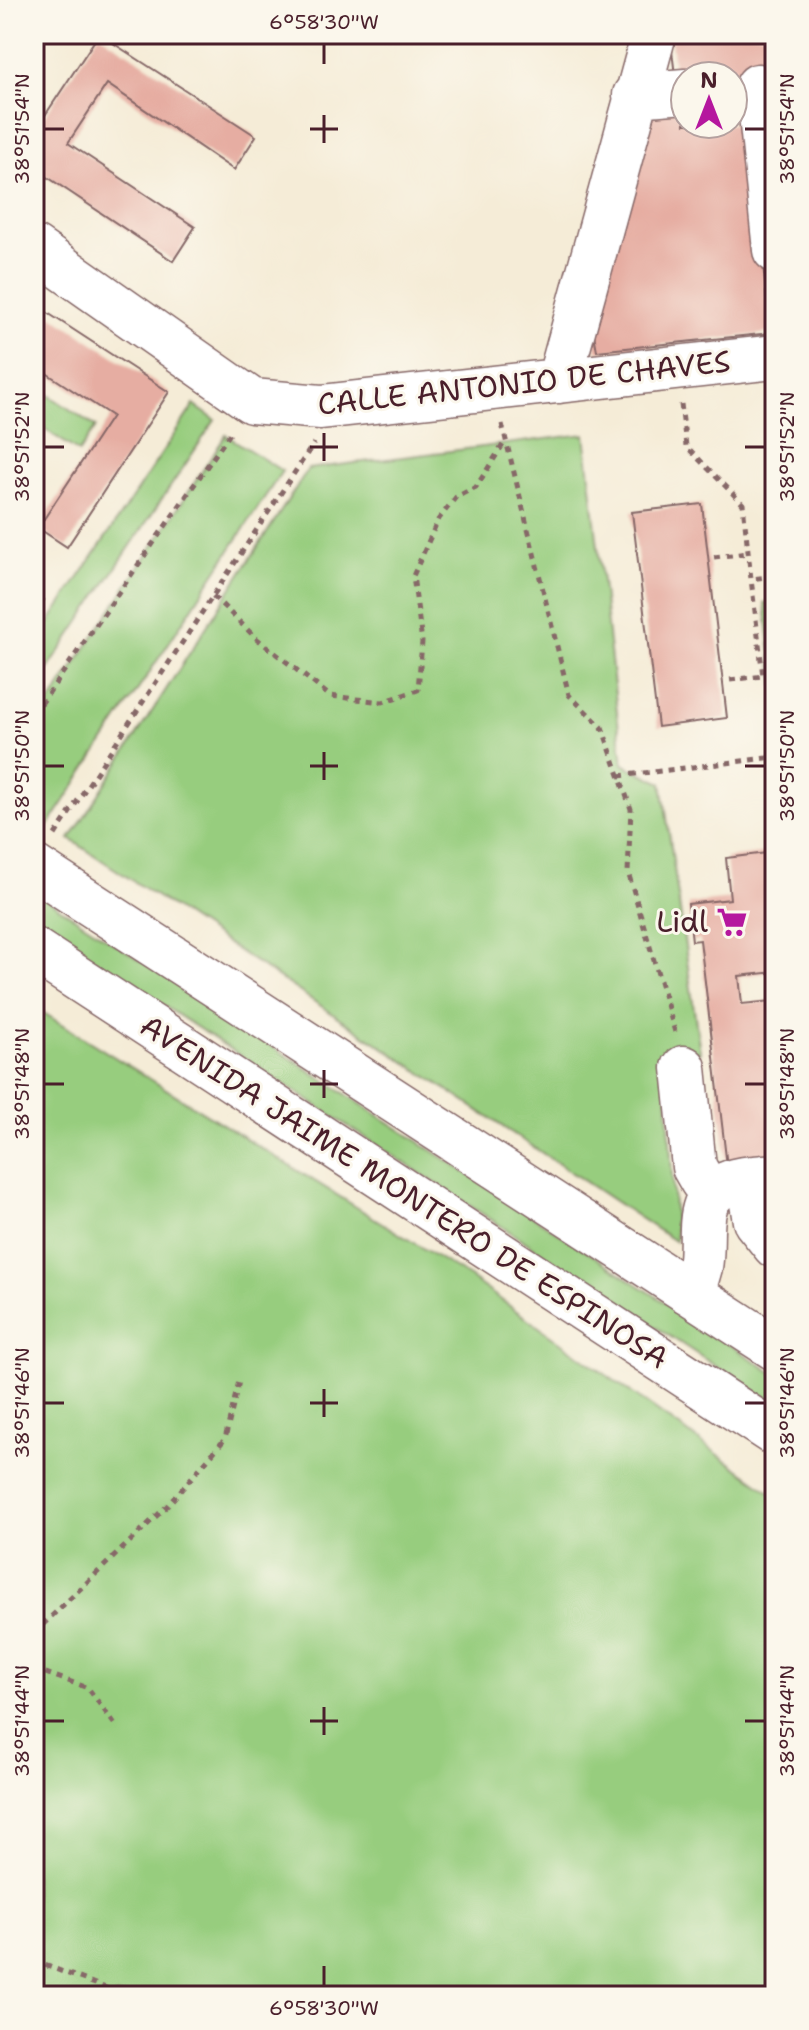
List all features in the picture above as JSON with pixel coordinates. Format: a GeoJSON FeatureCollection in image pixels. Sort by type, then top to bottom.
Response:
{"type":"FeatureCollection","features":[{"type":"Feature","properties":{"kind":"main road"},"geometry":{"type":"LineString","coordinates":[[559,381],[654,34]]}},
{"type":"Feature","properties":{"kind":"main road"},"geometry":{"type":"LineString","coordinates":[[755,86],[775,250]]}},
{"type":"Feature","properties":{"kind":"main road"},"geometry":{"type":"LineString","coordinates":[[635,95],[669,92]]}},
{"type":"Feature","properties":{"kind":"main road"},"geometry":{"type":"LineString","coordinates":[[34,248],[252,401]]}},
{"type":"Feature","properties":{"kind":"main road","name":"CALLE ANTONIO DE CHAVES"},"geometry":{"type":"LineString","coordinates":[[252,401],[321,407],[775,357]]}},
{"type":"Feature","properties":{"kind":"main road"},"geometry":{"type":"LineString","coordinates":[[44,852],[775,1348]]}},
{"type":"Feature","properties":{"kind":"main road","name":"AVENIDA JAIME MONTERO DE ESPINOSA"},"geometry":{"type":"LineString","coordinates":[[34,950],[775,1434]]}},
{"type":"Feature","properties":{"kind":"main road"},"geometry":{"type":"LineString","coordinates":[[684,1068],[694,1167],[702,1181],[747,1181]]}},
{"type":"Feature","properties":{"kind":"main road"},"geometry":{"type":"LineString","coordinates":[[687,1291],[702,1271],[703,1212],[747,1181]]}},
{"type":"Feature","properties":{"kind":"main road"},"geometry":{"type":"LineString","coordinates":[[747,1181],[755,1221],[775,1246]]}},
{"type":"Feature","properties":{"kind":"path"},"geometry":{"type":"LineString","coordinates":[[677,368],[686,446],[743,504],[763,676],[730,680]]}},
{"type":"Feature","properties":{"kind":"path"},"geometry":{"type":"LineString","coordinates":[[490,388],[506,439],[569,695],[602,727],[631,809],[628,872],[684,1068]]}},
{"type":"Feature","properties":{"kind":"path"},"geometry":{"type":"LineString","coordinates":[[34,714],[252,401]]}},
{"type":"Feature","properties":{"kind":"path"},"geometry":{"type":"LineString","coordinates":[[44,852],[340,404]]}},
{"type":"Feature","properties":{"kind":"path"},"geometry":{"type":"LineString","coordinates":[[213,596],[256,638],[330,696],[383,702],[418,690],[422,642],[413,576],[438,520],[456,497],[476,487],[506,439]]}},
{"type":"Feature","properties":{"kind":"path"},"geometry":{"type":"LineString","coordinates":[[714,557],[748,553]]}},
{"type":"Feature","properties":{"kind":"path"},"geometry":{"type":"LineString","coordinates":[[751,579],[775,576]]}},
{"type":"Feature","properties":{"kind":"path"},"geometry":{"type":"LineString","coordinates":[[619,776],[775,757]]}},
{"type":"Feature","properties":{"kind":"path"},"geometry":{"type":"LineString","coordinates":[[34,1633],[167,1506],[225,1439],[239,1381]]}},
{"type":"Feature","properties":{"kind":"path"},"geometry":{"type":"LineString","coordinates":[[34,1669],[88,1688],[118,1729]]}},
{"type":"Feature","properties":{"kind":"path"},"geometry":{"type":"LineString","coordinates":[[34,1961],[127,1996]]}},
{"type":"Feature","properties":{"kind":"green space"},"geometry":{"type":"Polygon","coordinates":[[[34,385],[96,427],[79,452],[34,422],[34,385]]]}},
{"type":"Feature","properties":{"kind":"green space"},"geometry":{"type":"Polygon","coordinates":[[[194,405],[215,420],[34,690],[34,645],[194,405]]]}},
{"type":"Feature","properties":{"kind":"green space"},"geometry":{"type":"Polygon","coordinates":[[[585,434],[623,764],[662,783],[700,1052],[665,1057],[676,1242],[70,839],[308,469],[585,434]]]}},
{"type":"Feature","properties":{"kind":"green space"},"geometry":{"type":"Polygon","coordinates":[[[226,435],[282,471],[45,831],[34,824],[34,727],[226,435]]]}},
{"type":"Feature","properties":{"kind":"green space"},"geometry":{"type":"Polygon","coordinates":[[[775,602],[775,687],[765,603],[775,602]]]}},
{"type":"Feature","properties":{"kind":"green space"},"geometry":{"type":"Polygon","coordinates":[[[34,891],[775,1374],[775,1405],[34,921],[34,891]]]}},
{"type":"Feature","properties":{"kind":"green space"},"geometry":{"type":"Polygon","coordinates":[[[34,1007],[469,1277],[775,1495],[775,1996],[34,1996],[34,1007]]]}},
{"type":"Feature","properties":{"kind":"building"},"geometry":{"type":"Polygon","coordinates":[[[99,34],[256,136],[234,170],[107,84],[68,143],[195,227],[173,261],[34,168],[34,132],[99,34]]]}},
{"type":"Feature","properties":{"kind":"building"},"geometry":{"type":"Polygon","coordinates":[[[670,34],[775,34],[775,76],[749,78],[749,60],[673,60],[670,34]]]}},
{"type":"Feature","properties":{"kind":"building"},"geometry":{"type":"Polygon","coordinates":[[[669,106],[669,140],[748,140],[771,333],[597,351],[591,317],[644,109],[669,106]]]}},
{"type":"Feature","properties":{"kind":"building"},"geometry":{"type":"Polygon","coordinates":[[[34,304],[169,392],[67,547],[38,528],[112,416],[34,365],[34,304]]]}},
{"type":"Feature","properties":{"kind":"building"},"geometry":{"type":"Polygon","coordinates":[[[775,417],[775,498],[773,498],[764,419],[775,417]]]}},
{"type":"Feature","properties":{"kind":"building"},"geometry":{"type":"Polygon","coordinates":[[[702,504],[727,718],[658,727],[632,512],[702,504]]]}},
{"type":"Feature","properties":{"kind":"building"},"geometry":{"type":"Polygon","coordinates":[[[34,594],[44,600],[34,615],[34,594]]]}},
{"type":"Feature","properties":{"kind":"building"},"geometry":{"type":"Polygon","coordinates":[[[775,852],[775,972],[739,976],[742,1004],[772,1001],[775,1161],[727,1166],[700,940],[692,941],[688,904],[730,899],[726,858],[775,852]]]}},
{"type":"Feature","properties":{"kind":"place","name":"Lidl"},"geometry":{"type":"Point","coordinates":[732,922]}}]}
